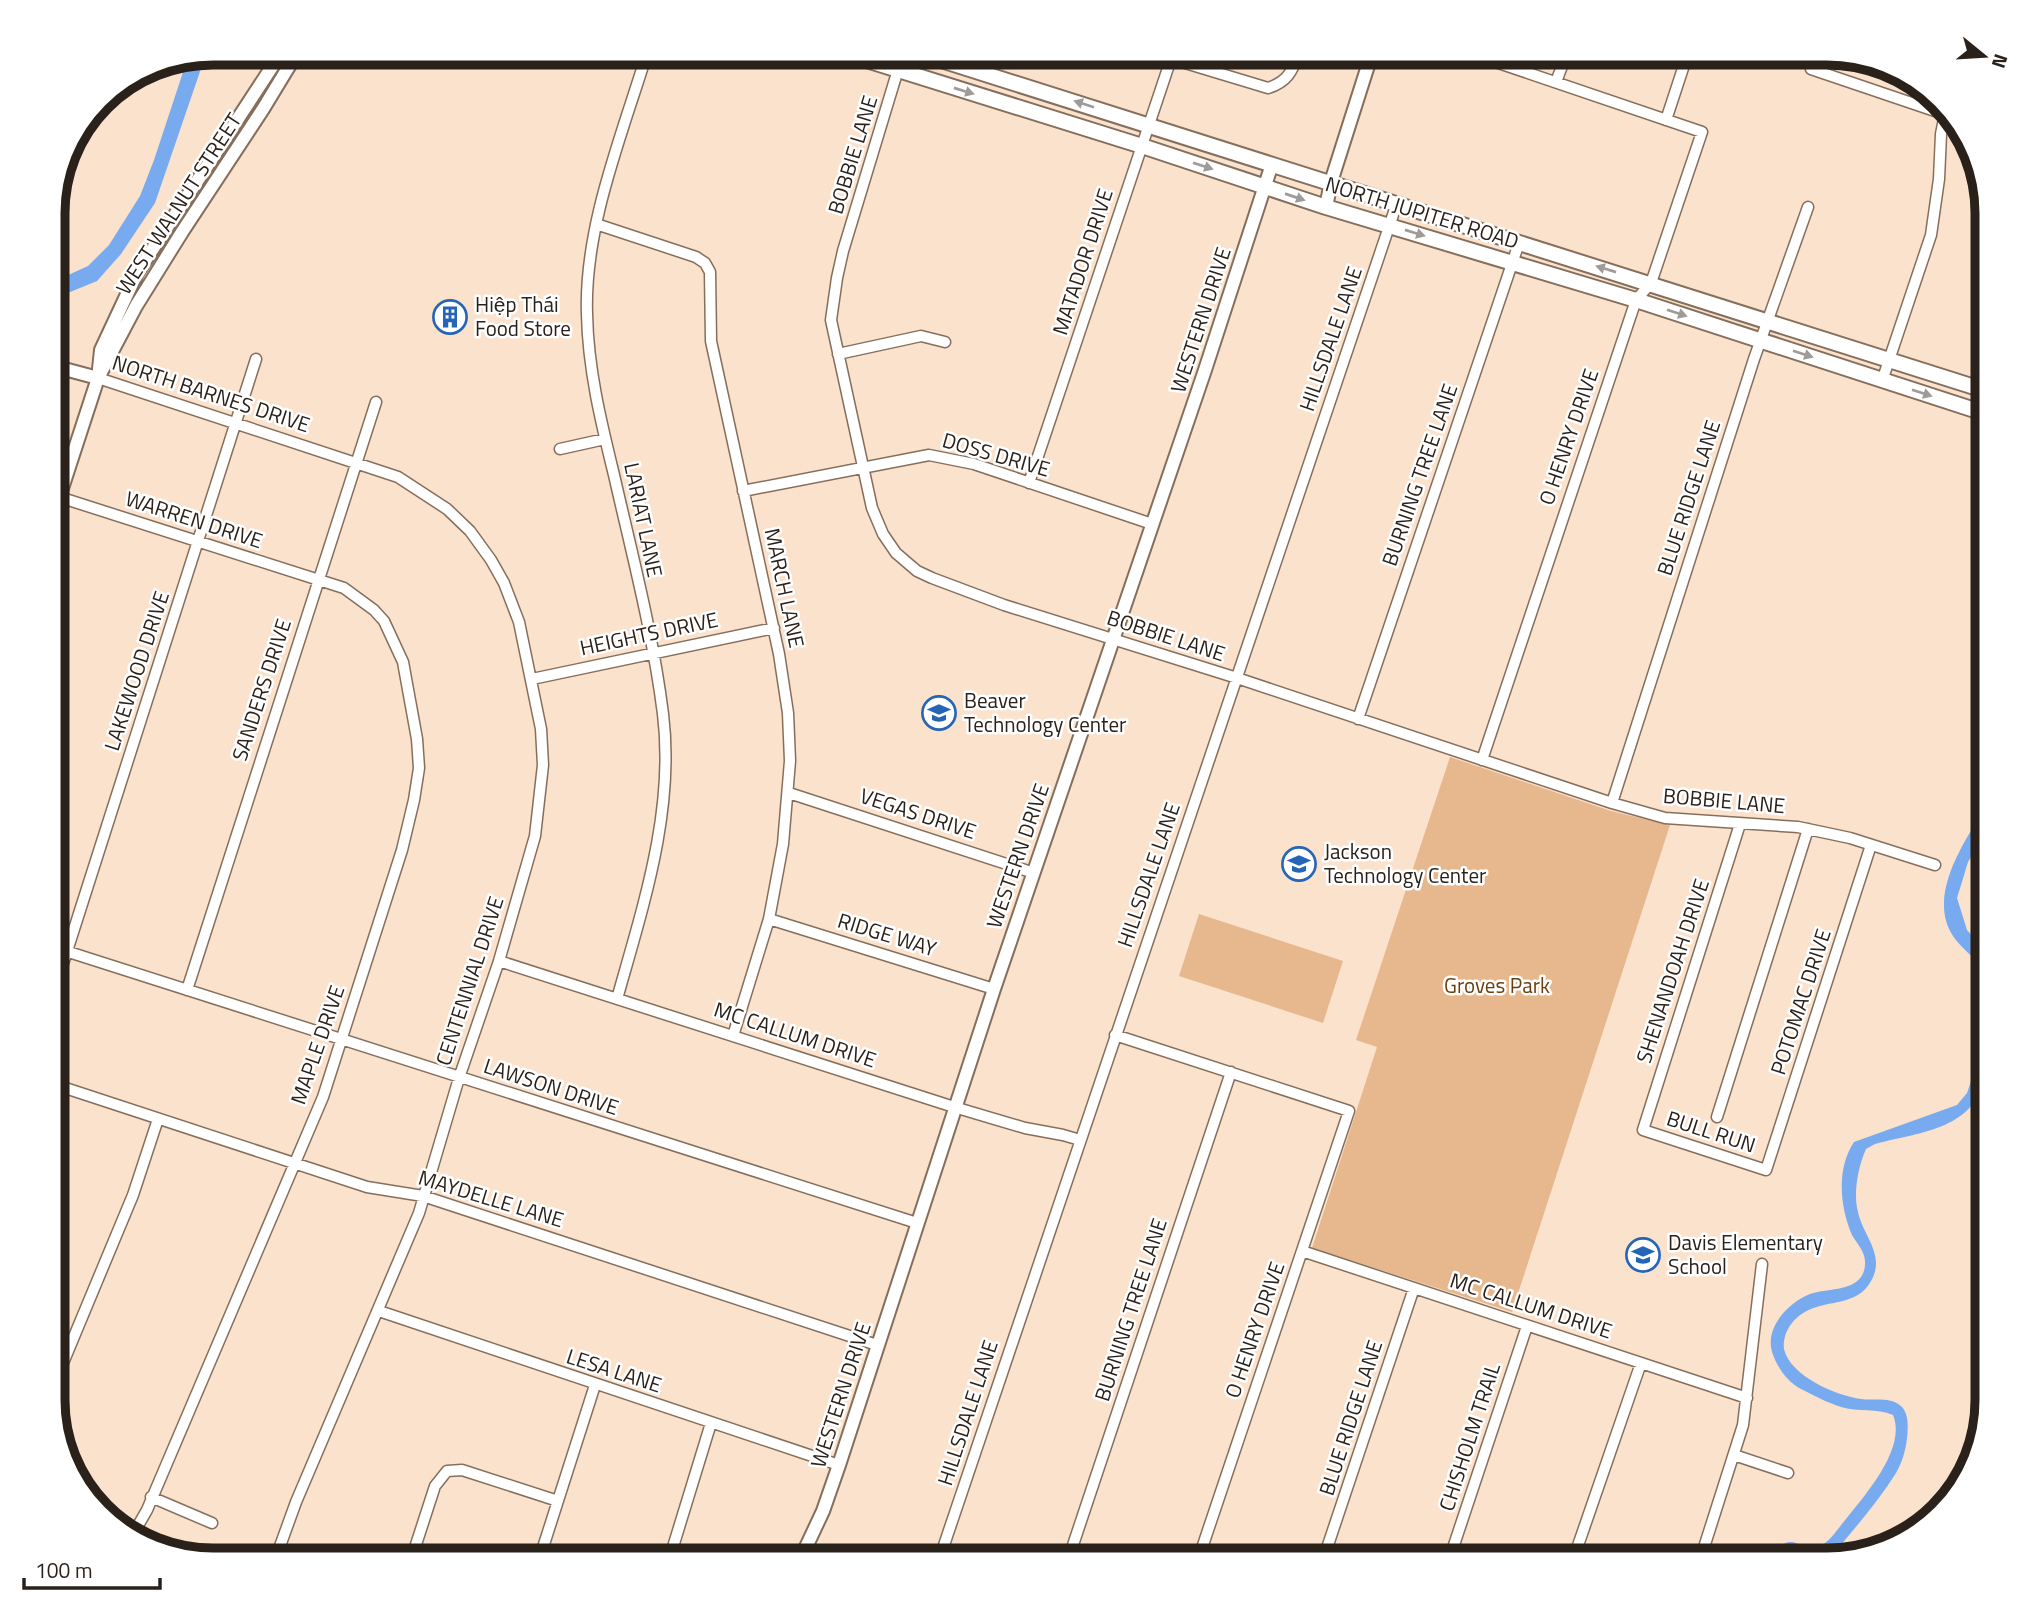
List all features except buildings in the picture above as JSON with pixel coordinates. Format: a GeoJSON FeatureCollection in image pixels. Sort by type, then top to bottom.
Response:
{"type":"FeatureCollection","features":[{"type":"Feature","properties":{"kind":"main road","name":"NORTH JUPITER ROAD"},"geometry":{"type":"LineString","coordinates":[[884,65],[1326,207],[1636,300],[1975,410]]}},
{"type":"Feature","properties":{"kind":"main road","name":"NORTH JUPITER ROAD"},"geometry":{"type":"LineString","coordinates":[[960,65],[1975,387]]}},
{"type":"Feature","properties":{"kind":"street","name":"WEST WALNUT STREET"},"geometry":{"type":"LineString","coordinates":[[98,378],[101,350],[137,273],[273,65]]}},
{"type":"Feature","properties":{"kind":"street"},"geometry":{"type":"LineString","coordinates":[[274,92],[274,80],[281,65]]}},
{"type":"Feature","properties":{"kind":"street","name":"WEST WALNUT STREET"},"geometry":{"type":"LineString","coordinates":[[65,479],[98,378],[136,306],[290,65]]}},
{"type":"Feature","properties":{"kind":"street","name":"LARIAT LANE"},"geometry":{"type":"LineString","coordinates":[[617,999],[653,873],[663,811],[664,724],[653,653],[594,387],[587,313],[587,273],[596,224],[643,65]]}},
{"type":"Feature","properties":{"kind":"street","name":"BOBBIE LANE"},"geometry":{"type":"LineString","coordinates":[[900,65],[837,278],[831,320],[872,508],[883,534],[896,553],[917,571],[1004,605],[1237,678],[1612,803],[1665,818],[1808,830],[1871,845],[1935,865]]}},
{"type":"Feature","properties":{"kind":"street","name":"MATADOR DRIVE"},"geometry":{"type":"LineString","coordinates":[[1029,483],[1169,65]]}},
{"type":"Feature","properties":{"kind":"street"},"geometry":{"type":"LineString","coordinates":[[1201,65],[1268,88],[1289,77],[1294,65]]}},
{"type":"Feature","properties":{"kind":"street"},"geometry":{"type":"LineString","coordinates":[[1326,207],[1331,182],[1368,65]]}},
{"type":"Feature","properties":{"kind":"street"},"geometry":{"type":"LineString","coordinates":[[1507,65],[1666,120],[1684,65]]}},
{"type":"Feature","properties":{"kind":"street"},"geometry":{"type":"LineString","coordinates":[[1556,82],[1562,65]]}},
{"type":"Feature","properties":{"kind":"street"},"geometry":{"type":"LineString","coordinates":[[1811,69],[1930,107]]}},
{"type":"Feature","properties":{"kind":"street"},"geometry":{"type":"LineString","coordinates":[[255,121],[262,96],[259,89]]}},
{"type":"Feature","properties":{"kind":"street","name":"O HENRY DRIVE"},"geometry":{"type":"LineString","coordinates":[[1482,760],[1636,300],[1651,283],[1702,132],[1666,120]]}},
{"type":"Feature","properties":{"kind":"street"},"geometry":{"type":"LineString","coordinates":[[1882,381],[1931,235],[1944,122]]}},
{"type":"Feature","properties":{"kind":"street"},"geometry":{"type":"LineString","coordinates":[[198,207],[197,193],[213,158]]}},
{"type":"Feature","properties":{"kind":"street","name":"WESTERN DRIVE"},"geometry":{"type":"LineString","coordinates":[[806,1548],[823,1511],[954,1107],[1205,370],[1272,164]]}},
{"type":"Feature","properties":{"kind":"street"},"geometry":{"type":"LineString","coordinates":[[170,250],[189,202],[189,194]]}},
{"type":"Feature","properties":{"kind":"street","name":"HILLSDALE LANE"},"geometry":{"type":"LineString","coordinates":[[943,1548],[1396,203]]}},
{"type":"Feature","properties":{"kind":"street","name":"BLUE RIDGE LANE"},"geometry":{"type":"LineString","coordinates":[[1612,803],[1761,340],[1808,207]]}},
{"type":"Feature","properties":{"kind":"street","name":"MARCH LANE"},"geometry":{"type":"LineString","coordinates":[[596,224],[696,257],[705,262],[710,272],[711,341],[774,628],[788,713],[789,793],[769,919],[733,1036]]}},
{"type":"Feature","properties":{"kind":"street","name":"BURNING TREE LANE"},"geometry":{"type":"LineString","coordinates":[[1358,719],[1519,243]]}},
{"type":"Feature","properties":{"kind":"street"},"geometry":{"type":"LineString","coordinates":[[838,354],[921,336],[945,342]]}},
{"type":"Feature","properties":{"kind":"street","name":"LAKEWOOD DRIVE"},"geometry":{"type":"LineString","coordinates":[[65,958],[256,359]]}},
{"type":"Feature","properties":{"kind":"street","name":"NORTH BARNES DRIVE"},"geometry":{"type":"LineString","coordinates":[[65,369],[357,462]]}},
{"type":"Feature","properties":{"kind":"street","name":"SANDERS DRIVE"},"geometry":{"type":"LineString","coordinates":[[187,990],[376,402]]}},
{"type":"Feature","properties":{"kind":"street"},"geometry":{"type":"LineString","coordinates":[[560,449],[605,439]]}},
{"type":"Feature","properties":{"kind":"street","name":"DOSS DRIVE"},"geometry":{"type":"LineString","coordinates":[[743,491],[929,455],[974,464],[1152,524]]}},
{"type":"Feature","properties":{"kind":"street","name":"CENTENNIAL DRIVE"},"geometry":{"type":"LineString","coordinates":[[279,1548],[286,1525],[408,1243],[459,1078],[499,961],[535,836],[540,803],[541,729],[519,622],[504,583],[470,531],[447,509],[398,477],[357,462]]}},
{"type":"Feature","properties":{"kind":"street","name":"WARREN DRIVE"},"geometry":{"type":"LineString","coordinates":[[65,499],[318,579]]}},
{"type":"Feature","properties":{"kind":"street","name":"MAPLE DRIVE"},"geometry":{"type":"LineString","coordinates":[[137,1527],[323,1097],[402,850],[419,768],[417,739],[403,662],[384,621],[374,610],[344,588],[318,579]]}},
{"type":"Feature","properties":{"kind":"street","name":"HEIGHTS DRIVE"},"geometry":{"type":"LineString","coordinates":[[532,678],[774,628]]}},
{"type":"Feature","properties":{"kind":"street","name":"VEGAS DRIVE"},"geometry":{"type":"LineString","coordinates":[[789,793],[1034,873]]}},
{"type":"Feature","properties":{"kind":"street","name":"SHENANDOAH DRIVE"},"geometry":{"type":"LineString","coordinates":[[1643,1129],[1741,824]]}},
{"type":"Feature","properties":{"kind":"street"},"geometry":{"type":"LineString","coordinates":[[1717,1117],[1808,830]]}},
{"type":"Feature","properties":{"kind":"street","name":"POTOMAC DRIVE"},"geometry":{"type":"LineString","coordinates":[[1766,1170],[1871,845]]}},
{"type":"Feature","properties":{"kind":"street","name":"RIDGE WAY"},"geometry":{"type":"LineString","coordinates":[[769,919],[994,989]]}},
{"type":"Feature","properties":{"kind":"street","name":"LAWSON DRIVE"},"geometry":{"type":"LineString","coordinates":[[67,952],[917,1223]]}},
{"type":"Feature","properties":{"kind":"street","name":"MC CALLUM DRIVE"},"geometry":{"type":"LineString","coordinates":[[499,961],[954,1107],[1025,1128],[1080,1140]]}},
{"type":"Feature","properties":{"kind":"street"},"geometry":{"type":"LineString","coordinates":[[1115,1035],[1231,1072]]}},
{"type":"Feature","properties":{"kind":"street","name":"O HENRY DRIVE"},"geometry":{"type":"LineString","coordinates":[[1202,1548],[1349,1111],[1231,1072]]}},
{"type":"Feature","properties":{"kind":"street","name":"BURNING TREE LANE"},"geometry":{"type":"LineString","coordinates":[[1072,1548],[1231,1072]]}},
{"type":"Feature","properties":{"kind":"street","name":"MAYDELLE LANE"},"geometry":{"type":"LineString","coordinates":[[65,1088],[367,1187],[423,1196],[877,1345]]}},
{"type":"Feature","properties":{"kind":"street"},"geometry":{"type":"LineString","coordinates":[[65,1358],[133,1195],[158,1119]]}},
{"type":"Feature","properties":{"kind":"street","name":"BULL RUN"},"geometry":{"type":"LineString","coordinates":[[1643,1129],[1766,1170]]}},
{"type":"Feature","properties":{"kind":"street","name":"MC CALLUM DRIVE"},"geometry":{"type":"LineString","coordinates":[[1303,1251],[1746,1398]]}},
{"type":"Feature","properties":{"kind":"street"},"geometry":{"type":"LineString","coordinates":[[1704,1548],[1743,1425],[1762,1264]]}},
{"type":"Feature","properties":{"kind":"street","name":"BLUE RIDGE LANE"},"geometry":{"type":"LineString","coordinates":[[1328,1548],[1414,1288]]}},
{"type":"Feature","properties":{"kind":"street","name":"LESA LANE"},"geometry":{"type":"LineString","coordinates":[[379,1311],[838,1465]]}},
{"type":"Feature","properties":{"kind":"street","name":"CHISHOLM TRAIL"},"geometry":{"type":"LineString","coordinates":[[1453,1548],[1527,1326]]}},
{"type":"Feature","properties":{"kind":"street"},"geometry":{"type":"LineString","coordinates":[[1577,1548],[1640,1363]]}},
{"type":"Feature","properties":{"kind":"street"},"geometry":{"type":"LineString","coordinates":[[543,1548],[595,1385]]}},
{"type":"Feature","properties":{"kind":"street"},"geometry":{"type":"LineString","coordinates":[[673,1548],[711,1423]]}},
{"type":"Feature","properties":{"kind":"street"},"geometry":{"type":"LineString","coordinates":[[1734,1455],[1788,1473]]}},
{"type":"Feature","properties":{"kind":"street"},"geometry":{"type":"LineString","coordinates":[[415,1548],[435,1486],[447,1471],[462,1470],[558,1500]]}},
{"type":"Feature","properties":{"kind":"street"},"geometry":{"type":"LineString","coordinates":[[151,1497],[212,1523]]}},
{"type":"Feature","properties":{"kind":"green space","name":"Groves Park"},"geometry":{"type":"Polygon","coordinates":[[[1450,757],[1611,811],[1670,825],[1512,1312],[1312,1248],[1377,1047],[1356,1040],[1450,757]]]}},
{"type":"Feature","properties":{"kind":"green space"},"geometry":{"type":"Polygon","coordinates":[[[1199,914],[1343,961],[1323,1023],[1179,976],[1199,914]]]}},
{"type":"Feature","properties":{"kind":"water"},"geometry":{"type":"Polygon","coordinates":[[[202,66],[155,203],[121,254],[97,281],[65,294],[65,277],[88,266],[109,245],[140,196],[184,68],[202,66]]]}},
{"type":"Feature","properties":{"kind":"water"},"geometry":{"type":"Polygon","coordinates":[[[1975,824],[1975,850],[1968,862],[1957,898],[1967,930],[1975,939],[1975,959],[1953,936],[1946,920],[1944,903],[1952,868],[1975,824]]]}},
{"type":"Feature","properties":{"kind":"water"},"geometry":{"type":"Polygon","coordinates":[[[1975,1069],[1975,1100],[1959,1117],[1929,1131],[1875,1144],[1866,1149],[1859,1172],[1856,1197],[1861,1221],[1875,1254],[1875,1272],[1863,1291],[1854,1297],[1819,1306],[1797,1318],[1784,1339],[1788,1359],[1805,1376],[1840,1394],[1888,1400],[1898,1404],[1907,1418],[1906,1447],[1900,1465],[1881,1495],[1839,1547],[1814,1548],[1831,1538],[1882,1470],[1894,1442],[1896,1428],[1893,1415],[1841,1407],[1791,1382],[1772,1352],[1775,1325],[1786,1310],[1802,1298],[1815,1292],[1851,1285],[1863,1274],[1865,1260],[1848,1224],[1842,1188],[1844,1164],[1854,1142],[1957,1105],[1967,1093],[1975,1069]]]}},
{"type":"Feature","properties":{"kind":"water"},"geometry":{"type":"Polygon","coordinates":[[[1789,1542],[1808,1548],[1778,1548],[1789,1542]]]}},
{"type":"Feature","properties":{"kind":"place","name":"Hiệp Thái Food Store"},"geometry":{"type":"Point","coordinates":[450,317]}},
{"type":"Feature","properties":{"kind":"place","name":"Beaver Technology Center"},"geometry":{"type":"Point","coordinates":[939,713]}},
{"type":"Feature","properties":{"kind":"place","name":"Jackson Technology Center"},"geometry":{"type":"Point","coordinates":[1299,864]}},
{"type":"Feature","properties":{"kind":"place","name":"Davis Elementary School"},"geometry":{"type":"Point","coordinates":[1643,1255]}}]}
